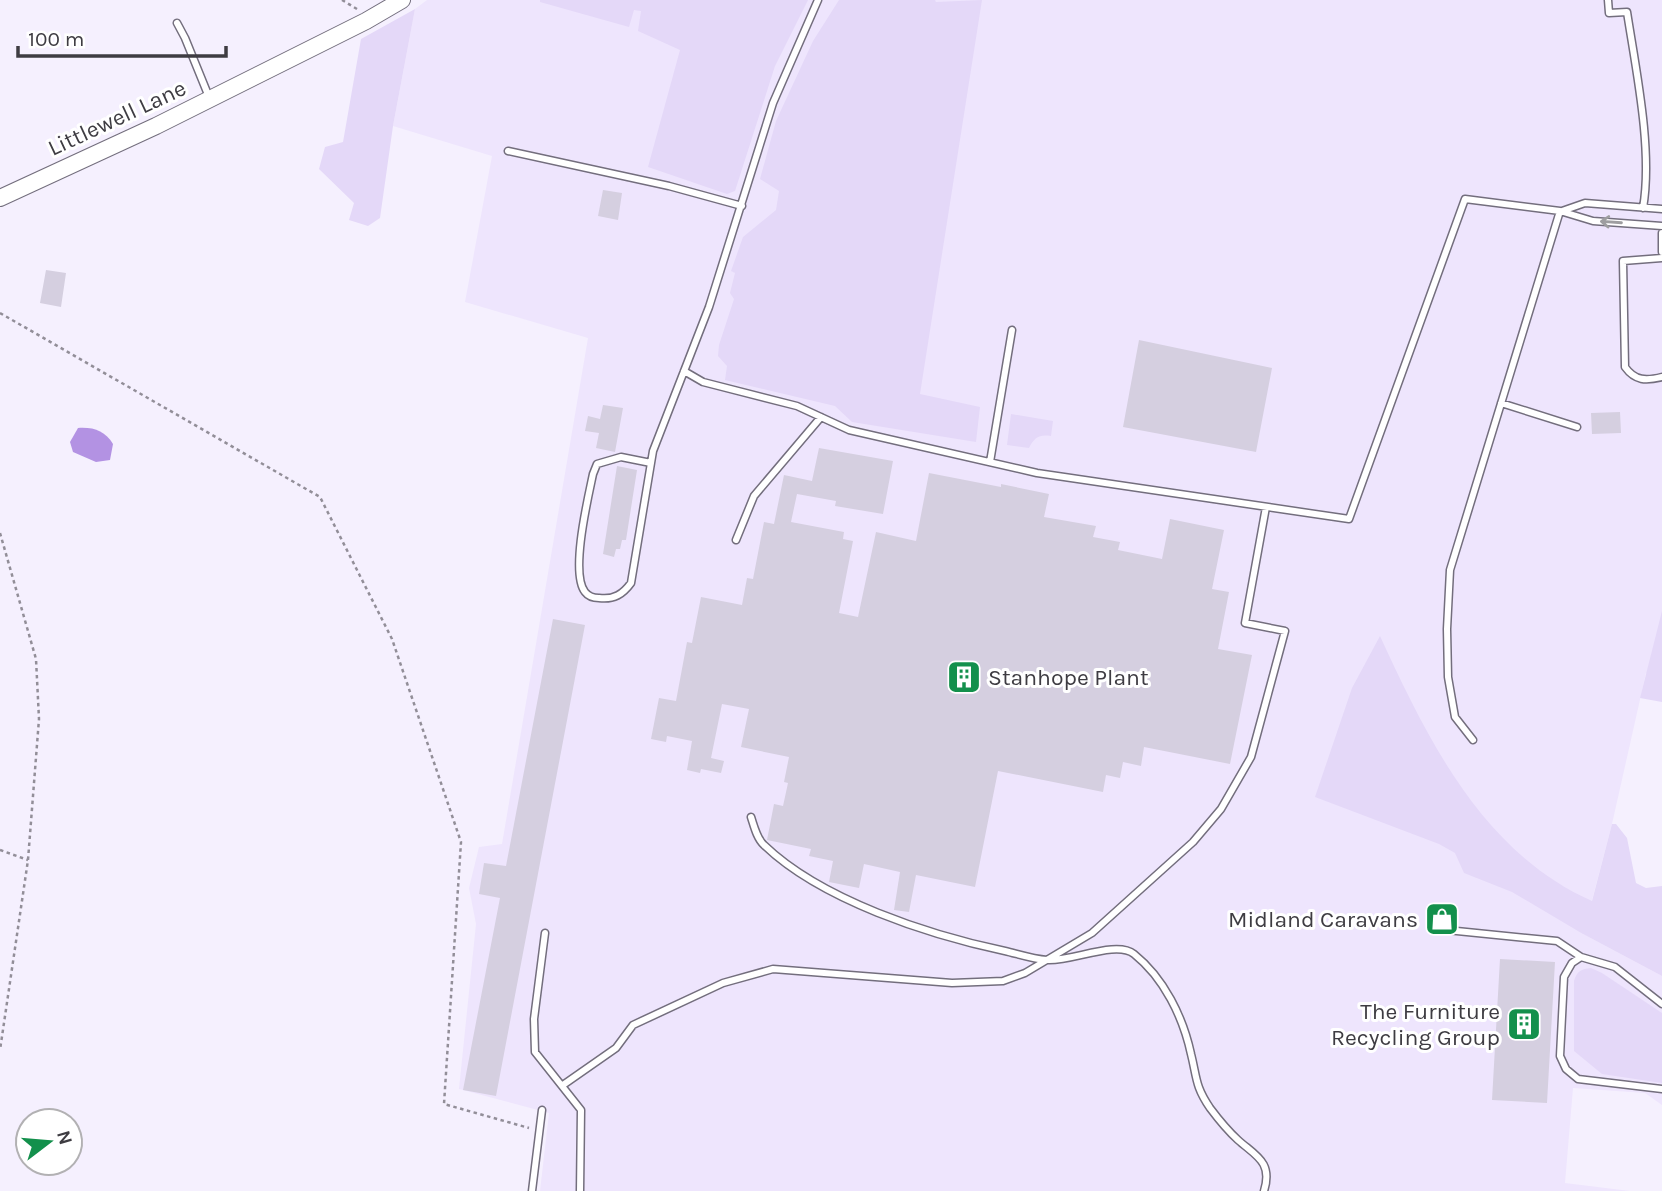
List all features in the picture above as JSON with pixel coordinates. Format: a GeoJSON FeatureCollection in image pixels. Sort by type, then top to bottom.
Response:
{"type":"FeatureCollection","features":[{"type":"Feature","properties":{"kind":"street","name":"Littlewell Lane"},"geometry":{"type":"LineString","coordinates":[[0,198],[210,99],[366,21],[402,0]]}},
{"type":"Feature","properties":{"kind":"lane"},"geometry":{"type":"LineString","coordinates":[[651,463],[621,457],[597,464],[580,545],[579,566],[585,593],[592,597],[603,599],[622,594],[631,583],[651,463],[653,451],[709,307],[773,103],[818,0]]}},
{"type":"Feature","properties":{"kind":"lane"},"geometry":{"type":"LineString","coordinates":[[1608,0],[1609,13],[1627,12],[1642,108],[1646,189],[1643,208]]}},
{"type":"Feature","properties":{"kind":"lane"},"geometry":{"type":"LineString","coordinates":[[177,23],[186,38],[210,99]]}},
{"type":"Feature","properties":{"kind":"lane"},"geometry":{"type":"LineString","coordinates":[[508,151],[742,205]]}},
{"type":"Feature","properties":{"kind":"lane"},"geometry":{"type":"LineString","coordinates":[[684,371],[703,382],[797,406],[849,430],[1037,473],[1349,519],[1465,199],[1560,211],[1593,221],[1662,226]]}},
{"type":"Feature","properties":{"kind":"lane"},"geometry":{"type":"LineString","coordinates":[[1560,211],[1586,203],[1662,209]]}},
{"type":"Feature","properties":{"kind":"lane"},"geometry":{"type":"LineString","coordinates":[[1473,740],[1455,717],[1448,677],[1450,570],[1560,211]]}},
{"type":"Feature","properties":{"kind":"lane"},"geometry":{"type":"LineString","coordinates":[[1662,233],[1662,253]]}},
{"type":"Feature","properties":{"kind":"lane"},"geometry":{"type":"LineString","coordinates":[[1662,258],[1623,261],[1625,367],[1630,374],[1641,380],[1662,377]]}},
{"type":"Feature","properties":{"kind":"lane"},"geometry":{"type":"LineString","coordinates":[[990,462],[1012,330]]}},
{"type":"Feature","properties":{"kind":"lane"},"geometry":{"type":"LineString","coordinates":[[1501,403],[1577,427]]}},
{"type":"Feature","properties":{"kind":"lane"},"geometry":{"type":"LineString","coordinates":[[736,540],[754,496],[821,417]]}},
{"type":"Feature","properties":{"kind":"lane"},"geometry":{"type":"LineString","coordinates":[[563,1085],[616,1048],[633,1025],[723,983],[774,970],[964,983],[1003,981],[1025,973],[1092,933],[1193,842],[1221,810],[1251,757],[1285,631],[1245,624],[1266,507]]}},
{"type":"Feature","properties":{"kind":"lane"},"geometry":{"type":"LineString","coordinates":[[751,817],[761,844],[804,877],[844,897],[915,926],[987,947],[1047,960],[1125,948],[1146,965],[1177,1010],[1192,1056],[1195,1081],[1202,1095],[1220,1122],[1265,1163],[1267,1184],[1264,1191]]}},
{"type":"Feature","properties":{"kind":"lane"},"geometry":{"type":"LineString","coordinates":[[1437,929],[1557,941],[1581,957],[1615,967],[1662,1003]]}},
{"type":"Feature","properties":{"kind":"lane"},"geometry":{"type":"LineString","coordinates":[[545,933],[534,1019],[535,1052],[581,1110],[580,1191]]}},
{"type":"Feature","properties":{"kind":"lane"},"geometry":{"type":"LineString","coordinates":[[1581,957],[1572,963],[1564,977],[1560,1056],[1566,1069],[1578,1079],[1662,1089]]}},
{"type":"Feature","properties":{"kind":"lane"},"geometry":{"type":"LineString","coordinates":[[532,1191],[542,1110]]}},
{"type":"Feature","properties":{"kind":"path"},"geometry":{"type":"LineString","coordinates":[[0,313],[320,497],[392,639],[461,842],[444,1104],[533,1129]]}},
{"type":"Feature","properties":{"kind":"path"},"geometry":{"type":"LineString","coordinates":[[0,533],[36,659],[39,719],[27,860],[0,1051]]}},
{"type":"Feature","properties":{"kind":"path"},"geometry":{"type":"LineString","coordinates":[[0,850],[27,860]]}},
{"type":"Feature","properties":{"kind":"shaded area"},"geometry":{"type":"Polygon","coordinates":[[[427,0],[1662,0],[1662,676],[1646,673],[1612,824],[1583,934],[1662,976],[1662,1105],[1645,1093],[1573,1088],[1565,1183],[1630,1191],[540,1191],[549,1113],[459,1089],[476,924],[469,888],[479,847],[502,844],[588,338],[465,302],[492,156],[393,126],[415,9],[427,0]]]}},
{"type":"Feature","properties":{"kind":"shaded area"},"geometry":{"type":"Polygon","coordinates":[[[540,0],[808,0],[775,66],[735,191],[727,194],[648,167],[680,50],[638,31],[641,11],[634,10],[629,27],[540,0]]]}},
{"type":"Feature","properties":{"kind":"shaded area"},"geometry":{"type":"Polygon","coordinates":[[[839,0],[982,0],[920,394],[980,407],[976,442],[852,422],[835,406],[725,380],[727,366],[718,356],[734,299],[730,293],[735,273],[731,271],[743,237],[776,210],[779,191],[760,179],[776,121],[813,41],[839,0]]]}},
{"type":"Feature","properties":{"kind":"shaded area"},"geometry":{"type":"Polygon","coordinates":[[[415,9],[393,126],[380,218],[368,226],[349,220],[354,203],[319,169],[325,147],[343,142],[361,39],[415,9]]]}},
{"type":"Feature","properties":{"kind":"shaded area"},"geometry":{"type":"Polygon","coordinates":[[[1011,414],[1053,421],[1051,436],[1037,438],[1029,448],[1007,445],[1011,414]]]}},
{"type":"Feature","properties":{"kind":"shaded area"},"geometry":{"type":"Polygon","coordinates":[[[78,428],[94,429],[106,436],[113,444],[110,460],[96,462],[73,452],[70,442],[78,428]]]}},
{"type":"Feature","properties":{"kind":"shaded area"},"geometry":{"type":"Polygon","coordinates":[[[1662,611],[1662,702],[1640,698],[1662,611]]]}},
{"type":"Feature","properties":{"kind":"shaded area"},"geometry":{"type":"Polygon","coordinates":[[[1380,636],[1439,753],[1489,823],[1519,854],[1553,880],[1592,901],[1612,824],[1616,824],[1627,838],[1636,883],[1646,888],[1662,886],[1662,976],[1512,892],[1464,873],[1455,853],[1439,844],[1315,797],[1352,688],[1380,636]]]}},
{"type":"Feature","properties":{"kind":"shaded area"},"geometry":{"type":"Polygon","coordinates":[[[1591,968],[1662,1013],[1662,1083],[1602,1074],[1574,1051],[1574,981],[1580,971],[1591,968]]]}},
{"type":"Feature","properties":{"kind":"building"},"geometry":{"type":"Polygon","coordinates":[[[603,190],[622,193],[618,220],[598,216],[603,190]]]}},
{"type":"Feature","properties":{"kind":"building"},"geometry":{"type":"Polygon","coordinates":[[[46,270],[66,273],[61,307],[40,303],[46,270]]]}},
{"type":"Feature","properties":{"kind":"building"},"geometry":{"type":"Polygon","coordinates":[[[1139,340],[1272,368],[1256,452],[1123,427],[1139,340]]]}},
{"type":"Feature","properties":{"kind":"building"},"geometry":{"type":"Polygon","coordinates":[[[603,405],[623,408],[615,452],[596,448],[599,433],[585,431],[588,416],[600,419],[603,405]]]}},
{"type":"Feature","properties":{"kind":"building"},"geometry":{"type":"Polygon","coordinates":[[[1620,412],[1621,433],[1592,434],[1591,413],[1620,412]]]}},
{"type":"Feature","properties":{"kind":"building","name":"Stanhope Plant"},"geometry":{"type":"Polygon","coordinates":[[[819,448],[893,461],[883,514],[835,506],[836,501],[797,494],[791,522],[844,532],[843,539],[853,541],[839,613],[858,617],[876,532],[916,541],[929,473],[1049,494],[1044,517],[1096,526],[1093,537],[1120,542],[1118,550],[1162,559],[1170,519],[1224,530],[1212,589],[1229,592],[1218,649],[1252,655],[1230,764],[1144,747],[1141,766],[1123,762],[1120,778],[1106,775],[1103,792],[998,771],[975,887],[916,875],[909,912],[894,910],[900,872],[864,864],[859,888],[829,882],[833,861],[809,856],[811,849],[767,840],[774,804],[783,806],[788,783],[784,782],[789,757],[741,747],[749,709],[722,704],[711,758],[724,761],[721,773],[701,769],[700,773],[687,770],[692,741],[667,736],[666,742],[651,739],[659,698],[676,701],[687,642],[692,643],[701,597],[742,605],[747,578],[753,579],[764,522],[774,524],[784,475],[812,481],[819,448]]]}},
{"type":"Feature","properties":{"kind":"building"},"geometry":{"type":"Polygon","coordinates":[[[617,466],[637,470],[626,540],[622,540],[614,557],[603,554],[617,466]]]}},
{"type":"Feature","properties":{"kind":"building"},"geometry":{"type":"Polygon","coordinates":[[[553,619],[585,625],[496,1096],[463,1090],[500,898],[479,894],[484,863],[506,866],[553,619]]]}},
{"type":"Feature","properties":{"kind":"building","name":"The Furniture Recycling Group"},"geometry":{"type":"Polygon","coordinates":[[[1500,959],[1555,962],[1547,1103],[1492,1100],[1500,959]]]}},
{"type":"Feature","properties":{"kind":"place","name":"Stanhope Plant"},"geometry":{"type":"Point","coordinates":[964,677]}},
{"type":"Feature","properties":{"kind":"place","name":"Midland Caravans"},"geometry":{"type":"Point","coordinates":[1442,919]}},
{"type":"Feature","properties":{"kind":"place","name":"The Furniture Recycling Group"},"geometry":{"type":"Point","coordinates":[1524,1024]}}]}
